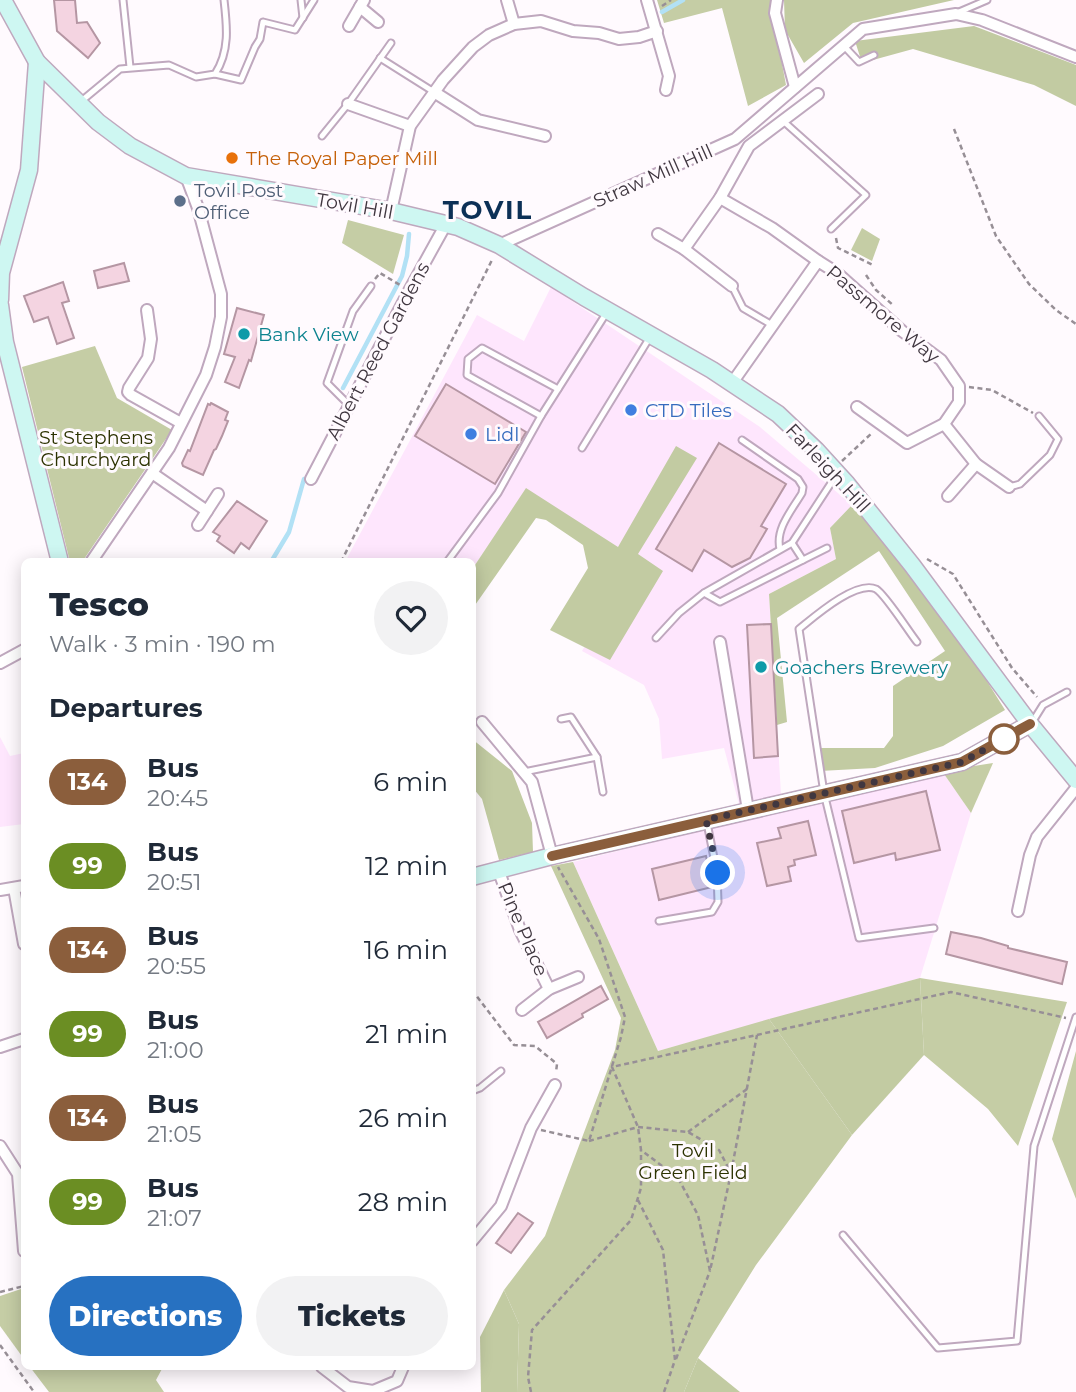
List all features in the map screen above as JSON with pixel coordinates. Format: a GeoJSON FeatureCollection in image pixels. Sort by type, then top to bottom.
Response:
{"type":"FeatureCollection","features":[{"type":"Feature","properties":{"kind":"main road","name":"Tovil Hill"},"geometry":{"type":"LineString","coordinates":[[3,0],[37,62],[98,122],[130,146],[186,176],[391,211],[446,224],[499,245]]}},
{"type":"Feature","properties":{"kind":"main road"},"geometry":{"type":"LineString","coordinates":[[37,62],[29,170],[1,272],[0,303],[5,342],[59,558]]}},
{"type":"Feature","properties":{"kind":"main road","name":"Farleigh Hill"},"geometry":{"type":"LineString","coordinates":[[499,245],[584,297],[652,334],[778,414],[816,450],[912,565],[1030,724],[1076,780]]}},
{"type":"Feature","properties":{"kind":"main road"},"geometry":{"type":"LineString","coordinates":[[476,876],[962,762],[1030,724]]}},
{"type":"Feature","properties":{"kind":"street"},"geometry":{"type":"LineString","coordinates":[[507,0],[513,24]]}},
{"type":"Feature","properties":{"kind":"street"},"geometry":{"type":"LineString","coordinates":[[647,0],[669,76],[666,90]]}},
{"type":"Feature","properties":{"kind":"street"},"geometry":{"type":"LineString","coordinates":[[777,0],[775,13],[795,87]]}},
{"type":"Feature","properties":{"kind":"street"},"geometry":{"type":"LineString","coordinates":[[349,26],[362,3],[378,22]]}},
{"type":"Feature","properties":{"kind":"street"},"geometry":{"type":"LineString","coordinates":[[956,14],[982,20],[1076,57]]}},
{"type":"Feature","properties":{"kind":"street","name":"Straw Mill Hill"},"geometry":{"type":"LineString","coordinates":[[499,245],[735,139],[863,29],[956,14]]}},
{"type":"Feature","properties":{"kind":"street"},"geometry":{"type":"LineString","coordinates":[[391,211],[410,126],[434,92],[473,47],[489,35],[513,24],[541,21],[573,31],[598,33],[619,39],[639,37],[657,31]]}},
{"type":"Feature","properties":{"kind":"street"},"geometry":{"type":"LineString","coordinates":[[434,92],[478,121],[545,136]]}},
{"type":"Feature","properties":{"kind":"street"},"geometry":{"type":"LineString","coordinates":[[684,249],[720,198],[749,146],[818,94]]}},
{"type":"Feature","properties":{"kind":"street"},"geometry":{"type":"LineString","coordinates":[[348,104],[410,126]]}},
{"type":"Feature","properties":{"kind":"street"},"geometry":{"type":"LineString","coordinates":[[93,558],[169,448],[206,375],[215,346],[221,317],[221,294],[198,208],[186,176]]}},
{"type":"Feature","properties":{"kind":"street","name":"Passmore Way"},"geometry":{"type":"LineString","coordinates":[[720,198],[772,228],[837,273],[902,331],[941,360],[959,386]]}},
{"type":"Feature","properties":{"kind":"street","name":"Albert Reed Gardens"},"geometry":{"type":"LineString","coordinates":[[311,479],[446,224]]}},
{"type":"Feature","properties":{"kind":"street"},"geometry":{"type":"LineString","coordinates":[[659,234],[684,249],[732,286]]}},
{"type":"Feature","properties":{"kind":"street","name":"Passmore Way"},"geometry":{"type":"LineString","coordinates":[[732,383],[818,261]]}},
{"type":"Feature","properties":{"kind":"street"},"geometry":{"type":"LineString","coordinates":[[147,310],[151,339],[148,358],[128,392],[181,423]]}},
{"type":"Feature","properties":{"kind":"street"},"geometry":{"type":"LineString","coordinates":[[856,407],[876,428],[907,443],[944,424],[959,402],[959,386]]}},
{"type":"Feature","properties":{"kind":"street"},"geometry":{"type":"LineString","coordinates":[[944,424],[976,464],[1009,487]]}},
{"type":"Feature","properties":{"kind":"street"},"geometry":{"type":"LineString","coordinates":[[948,496],[976,464]]}},
{"type":"Feature","properties":{"kind":"street"},"geometry":{"type":"LineString","coordinates":[[152,473],[208,511]]}},
{"type":"Feature","properties":{"kind":"street"},"geometry":{"type":"LineString","coordinates":[[198,526],[218,494]]}},
{"type":"Feature","properties":{"kind":"street"},"geometry":{"type":"LineString","coordinates":[[720,642],[748,810]]}},
{"type":"Feature","properties":{"kind":"street"},"geometry":{"type":"LineString","coordinates":[[0,663],[21,652]]}},
{"type":"Feature","properties":{"kind":"street"},"geometry":{"type":"LineString","coordinates":[[482,722],[533,782],[552,856]]}},
{"type":"Feature","properties":{"kind":"street"},"geometry":{"type":"LineString","coordinates":[[1018,911],[1030,855],[1037,837],[1076,788]]}},
{"type":"Feature","properties":{"kind":"street","name":"Pine Place"},"geometry":{"type":"LineString","coordinates":[[498,869],[520,930],[549,989]]}},
{"type":"Feature","properties":{"kind":"street"},"geometry":{"type":"LineString","coordinates":[[0,890],[19,887],[21,910]]}},
{"type":"Feature","properties":{"kind":"street","name":"Pine Place"},"geometry":{"type":"LineString","coordinates":[[522,1010],[549,989],[578,977]]}},
{"type":"Feature","properties":{"kind":"street"},"geometry":{"type":"LineString","coordinates":[[0,1047],[21,1040]]}},
{"type":"Feature","properties":{"kind":"street"},"geometry":{"type":"LineString","coordinates":[[476,1236],[501,1206],[531,1128],[555,1085]]}},
{"type":"Feature","properties":{"kind":"street"},"geometry":{"type":"LineString","coordinates":[[0,1146],[18,1174],[21,1212]]}},
{"type":"Feature","properties":{"kind":"street"},"geometry":{"type":"LineString","coordinates":[[326,1370],[348,1387],[373,1391],[397,1381],[402,1370]]}},
{"type":"Feature","properties":{"kind":"lane"},"geometry":{"type":"LineString","coordinates":[[123,0],[130,67]]}},
{"type":"Feature","properties":{"kind":"lane"},"geometry":{"type":"LineString","coordinates":[[215,74],[223,62],[227,31],[224,0]]}},
{"type":"Feature","properties":{"kind":"lane"},"geometry":{"type":"LineString","coordinates":[[301,0],[303,18]]}},
{"type":"Feature","properties":{"kind":"lane"},"geometry":{"type":"LineString","coordinates":[[79,103],[120,69],[130,67],[169,65],[196,77],[215,74],[241,80],[260,39],[263,22],[295,30],[314,0]]}},
{"type":"Feature","properties":{"kind":"lane"},"geometry":{"type":"LineString","coordinates":[[956,14],[987,0]]}},
{"type":"Feature","properties":{"kind":"lane"},"geometry":{"type":"LineString","coordinates":[[322,136],[391,43]]}},
{"type":"Feature","properties":{"kind":"lane"},"geometry":{"type":"LineString","coordinates":[[843,45],[859,62],[874,55]]}},
{"type":"Feature","properties":{"kind":"lane"},"geometry":{"type":"LineString","coordinates":[[380,58],[434,92]]}},
{"type":"Feature","properties":{"kind":"lane"},"geometry":{"type":"LineString","coordinates":[[782,120],[866,195],[831,229]]}},
{"type":"Feature","properties":{"kind":"lane"},"geometry":{"type":"LineString","coordinates":[[350,406],[327,383],[353,311],[371,286]]}},
{"type":"Feature","properties":{"kind":"lane"},"geometry":{"type":"LineString","coordinates":[[732,286],[743,308],[772,325]]}},
{"type":"Feature","properties":{"kind":"lane"},"geometry":{"type":"LineString","coordinates":[[450,558],[498,493],[541,415],[608,310]]}},
{"type":"Feature","properties":{"kind":"lane"},"geometry":{"type":"LineString","coordinates":[[582,448],[652,334]]}},
{"type":"Feature","properties":{"kind":"lane"},"geometry":{"type":"LineString","coordinates":[[541,415],[467,374],[468,359],[482,348],[558,389]]}},
{"type":"Feature","properties":{"kind":"lane"},"geometry":{"type":"LineString","coordinates":[[1009,487],[1020,484],[1050,454],[1058,439],[1039,416]]}},
{"type":"Feature","properties":{"kind":"lane"},"geometry":{"type":"LineString","coordinates":[[742,440],[798,479],[803,487],[777,540],[780,550]]}},
{"type":"Feature","properties":{"kind":"lane"},"geometry":{"type":"LineString","coordinates":[[656,638],[679,613],[704,593],[792,543],[837,474]]}},
{"type":"Feature","properties":{"kind":"lane"},"geometry":{"type":"LineString","coordinates":[[792,543],[803,560]]}},
{"type":"Feature","properties":{"kind":"lane"},"geometry":{"type":"LineString","coordinates":[[704,593],[720,602],[827,548]]}},
{"type":"Feature","properties":{"kind":"lane"},"geometry":{"type":"LineString","coordinates":[[917,642],[882,594],[873,588],[841,598],[799,629],[824,793],[859,938],[934,928]]}},
{"type":"Feature","properties":{"kind":"lane"},"geometry":{"type":"LineString","coordinates":[[1030,724],[1043,705],[1067,692]]}},
{"type":"Feature","properties":{"kind":"lane"},"geometry":{"type":"LineString","coordinates":[[561,719],[571,717],[597,757],[603,792]]}},
{"type":"Feature","properties":{"kind":"lane"},"geometry":{"type":"LineString","coordinates":[[524,772],[597,757]]}},
{"type":"Feature","properties":{"kind":"lane"},"geometry":{"type":"LineString","coordinates":[[659,921],[712,912],[718,902],[718,873],[706,820]]}},
{"type":"Feature","properties":{"kind":"lane"},"geometry":{"type":"LineString","coordinates":[[843,1235],[938,1348],[1017,1341],[1034,1146],[1076,1018]]}},
{"type":"Feature","properties":{"kind":"lane"},"geometry":{"type":"LineString","coordinates":[[476,1090],[501,1071]]}},
{"type":"Feature","properties":{"kind":"path"},"geometry":{"type":"LineString","coordinates":[[954,129],[996,236],[1029,284],[1056,310],[1076,324]]}},
{"type":"Feature","properties":{"kind":"path"},"geometry":{"type":"LineString","coordinates":[[831,229],[838,248],[873,265]]}},
{"type":"Feature","properties":{"kind":"path"},"geometry":{"type":"LineString","coordinates":[[343,558],[499,245]]}},
{"type":"Feature","properties":{"kind":"path"},"geometry":{"type":"LineString","coordinates":[[371,286],[380,272],[401,286]]}},
{"type":"Feature","properties":{"kind":"path"},"geometry":{"type":"LineString","coordinates":[[866,275],[876,290],[899,311]]}},
{"type":"Feature","properties":{"kind":"path"},"geometry":{"type":"LineString","coordinates":[[959,386],[992,390],[1039,416]]}},
{"type":"Feature","properties":{"kind":"path"},"geometry":{"type":"LineString","coordinates":[[837,474],[842,461],[876,428]]}},
{"type":"Feature","properties":{"kind":"path"},"geometry":{"type":"LineString","coordinates":[[917,554],[953,574],[1012,668],[1043,705]]}},
{"type":"Feature","properties":{"kind":"path"},"geometry":{"type":"LineString","coordinates":[[552,856],[599,939],[625,1017],[589,1141]]}},
{"type":"Feature","properties":{"kind":"path"},"geometry":{"type":"LineString","coordinates":[[612,1067],[951,992],[1076,1018]]}},
{"type":"Feature","properties":{"kind":"path"},"geometry":{"type":"LineString","coordinates":[[476,995],[514,1045],[535,1046],[557,1064],[555,1085]]}},
{"type":"Feature","properties":{"kind":"path"},"geometry":{"type":"LineString","coordinates":[[664,1392],[710,1271],[757,1035]]}},
{"type":"Feature","properties":{"kind":"path"},"geometry":{"type":"LineString","coordinates":[[531,1392],[528,1377],[532,1330],[631,1220],[641,1188],[638,1126],[612,1067]]}},
{"type":"Feature","properties":{"kind":"path"},"geometry":{"type":"LineString","coordinates":[[688,1132],[747,1089]]}},
{"type":"Feature","properties":{"kind":"path"},"geometry":{"type":"LineString","coordinates":[[531,1128],[589,1141],[638,1126],[688,1132],[719,1150],[731,1173]]}},
{"type":"Feature","properties":{"kind":"path"},"geometry":{"type":"LineString","coordinates":[[641,1150],[678,1178],[698,1215],[710,1271]]}},
{"type":"Feature","properties":{"kind":"path"},"geometry":{"type":"LineString","coordinates":[[638,1200],[663,1250],[675,1360]]}},
{"type":"Feature","properties":{"kind":"path"},"geometry":{"type":"LineString","coordinates":[[0,1292],[21,1287]]}},
{"type":"Feature","properties":{"kind":"path"},"geometry":{"type":"LineString","coordinates":[[0,1345],[34,1392]]}},
{"type":"Feature","properties":{"kind":"shaded area"},"geometry":{"type":"Polygon","coordinates":[[[551,287],[760,427],[852,505],[830,528],[836,559],[769,594],[781,794],[739,804],[724,748],[662,759],[659,719],[644,685],[582,651],[631,566],[526,489],[476,564],[476,558],[347,558],[477,315],[524,341],[551,287]]]}},
{"type":"Feature","properties":{"kind":"shaded area"},"geometry":{"type":"Polygon","coordinates":[[[0,737],[10,756],[21,754],[21,824],[0,827],[0,737]]]}},
{"type":"Feature","properties":{"kind":"shaded area"},"geometry":{"type":"Polygon","coordinates":[[[942,771],[971,813],[920,978],[658,1051],[573,862],[942,771]]]}},
{"type":"Feature","properties":{"kind":"green space"},"geometry":{"type":"Polygon","coordinates":[[[657,0],[770,0],[786,85],[748,106],[722,8],[664,23],[657,0]]]}},
{"type":"Feature","properties":{"kind":"green space"},"geometry":{"type":"Polygon","coordinates":[[[784,0],[954,0],[853,23],[804,63],[785,30],[784,0]]]}},
{"type":"Feature","properties":{"kind":"green space"},"geometry":{"type":"Polygon","coordinates":[[[974,26],[1076,65],[1076,106],[1034,85],[913,49],[862,63],[855,41],[974,26]]]}},
{"type":"Feature","properties":{"kind":"green space"},"geometry":{"type":"Polygon","coordinates":[[[348,220],[404,235],[393,274],[342,243],[348,220]]]}},
{"type":"Feature","properties":{"kind":"green space"},"geometry":{"type":"Polygon","coordinates":[[[862,228],[880,239],[872,261],[851,250],[862,228]]]}},
{"type":"Feature","properties":{"kind":"green space","name":"St Stephens Churchyard"},"geometry":{"type":"Polygon","coordinates":[[[95,346],[117,398],[172,430],[85,558],[69,558],[22,367],[95,346]]]}},
{"type":"Feature","properties":{"kind":"green space"},"geometry":{"type":"Polygon","coordinates":[[[676,446],[697,458],[638,554],[663,571],[610,660],[550,630],[588,568],[583,545],[546,520],[536,518],[476,604],[476,563],[526,488],[618,547],[676,446]]]}},
{"type":"Feature","properties":{"kind":"green space"},"geometry":{"type":"Polygon","coordinates":[[[852,505],[858,506],[955,630],[1005,710],[943,746],[875,768],[820,771],[816,748],[884,748],[893,736],[893,686],[945,651],[879,551],[777,618],[787,722],[777,725],[769,594],[836,559],[830,528],[852,505]]]}},
{"type":"Feature","properties":{"kind":"green space"},"geometry":{"type":"Polygon","coordinates":[[[476,742],[512,771],[532,823],[533,852],[499,860],[482,799],[476,792],[476,742]]]}},
{"type":"Feature","properties":{"kind":"green space"},"geometry":{"type":"Polygon","coordinates":[[[993,763],[971,813],[942,771],[993,763]]]}},
{"type":"Feature","properties":{"kind":"green space","name":"Tovil Green Field"},"geometry":{"type":"Polygon","coordinates":[[[573,862],[658,1051],[769,1019],[852,1135],[756,1265],[698,1358],[684,1392],[517,1392],[519,1324],[504,1290],[545,1236],[615,1050],[621,1018],[551,866],[573,862]]]}},
{"type":"Feature","properties":{"kind":"green space"},"geometry":{"type":"Polygon","coordinates":[[[920,978],[1067,1002],[1018,1146],[988,1109],[924,1055],[920,978]]]}},
{"type":"Feature","properties":{"kind":"green space"},"geometry":{"type":"Polygon","coordinates":[[[920,978],[924,1055],[852,1135],[769,1019],[920,978]]]}},
{"type":"Feature","properties":{"kind":"green space"},"geometry":{"type":"Polygon","coordinates":[[[1076,1051],[1076,1199],[1052,1139],[1076,1051]]]}},
{"type":"Feature","properties":{"kind":"green space"},"geometry":{"type":"Polygon","coordinates":[[[21,1289],[21,1355],[0,1326],[0,1296],[21,1289]]]}},
{"type":"Feature","properties":{"kind":"green space"},"geometry":{"type":"Polygon","coordinates":[[[504,1290],[519,1324],[517,1392],[481,1392],[480,1337],[504,1290]]]}},
{"type":"Feature","properties":{"kind":"green space"},"geometry":{"type":"Polygon","coordinates":[[[698,1358],[740,1392],[684,1392],[698,1358]]]}},
{"type":"Feature","properties":{"kind":"green space"},"geometry":{"type":"Polygon","coordinates":[[[32,1370],[161,1370],[156,1380],[164,1392],[49,1392],[32,1370]]]}},
{"type":"Feature","properties":{"kind":"building"},"geometry":{"type":"Polygon","coordinates":[[[54,0],[75,0],[77,23],[87,22],[100,43],[88,58],[57,31],[54,0]]]}},
{"type":"Feature","properties":{"kind":"building"},"geometry":{"type":"Polygon","coordinates":[[[124,263],[129,281],[98,288],[94,271],[124,263]]]}},
{"type":"Feature","properties":{"kind":"building"},"geometry":{"type":"Polygon","coordinates":[[[63,282],[69,301],[62,303],[74,338],[57,344],[48,317],[34,322],[24,296],[63,282]]]}},
{"type":"Feature","properties":{"kind":"building","name":"Bank View"},"geometry":{"type":"Polygon","coordinates":[[[237,308],[264,315],[251,361],[249,360],[239,388],[225,382],[235,357],[224,354],[237,308]]]}},
{"type":"Feature","properties":{"kind":"building","name":"Lidl"},"geometry":{"type":"Polygon","coordinates":[[[446,384],[526,432],[495,484],[415,436],[446,384]]]}},
{"type":"Feature","properties":{"kind":"building"},"geometry":{"type":"Polygon","coordinates":[[[208,404],[228,412],[225,420],[228,421],[203,475],[183,466],[182,463],[188,450],[190,451],[208,404]]]}},
{"type":"Feature","properties":{"kind":"building"},"geometry":{"type":"Polygon","coordinates":[[[719,443],[786,484],[761,526],[767,529],[750,558],[732,567],[704,550],[692,571],[656,549],[719,443]]]}},
{"type":"Feature","properties":{"kind":"building"},"geometry":{"type":"Polygon","coordinates":[[[237,501],[267,521],[249,549],[241,543],[234,553],[217,541],[220,536],[213,532],[237,501]]]}},
{"type":"Feature","properties":{"kind":"building"},"geometry":{"type":"Polygon","coordinates":[[[771,624],[778,756],[754,758],[747,625],[771,624]]]}},
{"type":"Feature","properties":{"kind":"building"},"geometry":{"type":"Polygon","coordinates":[[[926,791],[940,850],[896,860],[895,853],[854,863],[842,811],[926,791]]]}},
{"type":"Feature","properties":{"kind":"building"},"geometry":{"type":"Polygon","coordinates":[[[808,821],[816,855],[794,860],[795,865],[788,867],[791,881],[767,886],[757,843],[781,838],[778,828],[808,821]]]}},
{"type":"Feature","properties":{"kind":"building"},"geometry":{"type":"Polygon","coordinates":[[[706,856],[712,887],[659,900],[652,869],[706,856]]]}},
{"type":"Feature","properties":{"kind":"building"},"geometry":{"type":"Polygon","coordinates":[[[951,932],[1067,962],[1062,984],[946,954],[951,932]]]}},
{"type":"Feature","properties":{"kind":"building"},"geometry":{"type":"Polygon","coordinates":[[[601,986],[608,999],[547,1038],[538,1022],[601,986]]]}},
{"type":"Feature","properties":{"kind":"building"},"geometry":{"type":"Polygon","coordinates":[[[518,1213],[533,1223],[511,1253],[496,1243],[518,1213]]]}},
{"type":"Feature","properties":{"kind":"waterway"},"geometry":{"type":"LineString","coordinates":[[662,12],[683,0]]}},
{"type":"Feature","properties":{"kind":"waterway"},"geometry":{"type":"LineString","coordinates":[[343,388],[402,276],[409,234]]}},
{"type":"Feature","properties":{"kind":"waterway"},"geometry":{"type":"LineString","coordinates":[[273,558],[289,532],[304,479]]}},
{"type":"Feature","properties":{"kind":"bus line","name":"134"},"geometry":{"type":"LineString","coordinates":[[552,856],[962,762],[1030,724]]}},
{"type":"Feature","properties":{"kind":"place","name":"The Royal Paper Mill"},"geometry":{"type":"Point","coordinates":[232,158]}},
{"type":"Feature","properties":{"kind":"place","name":"Tovil Post Office"},"geometry":{"type":"Point","coordinates":[180,201]}},
{"type":"Feature","properties":{"kind":"place","name":"Bank View"},"geometry":{"type":"Point","coordinates":[244,334]}},
{"type":"Feature","properties":{"kind":"place","name":"CTD Tiles"},"geometry":{"type":"Point","coordinates":[631,410]}},
{"type":"Feature","properties":{"kind":"place","name":"Lidl"},"geometry":{"type":"Point","coordinates":[471,434]}},
{"type":"Feature","properties":{"kind":"place","name":"Goachers Brewery"},"geometry":{"type":"Point","coordinates":[761,667]}},
{"type":"Feature","properties":{"kind":"district","name":"TOVIL"},"geometry":{"type":"Point","coordinates":[488,210]}},
{"type":"Feature","properties":{"kind":"route"},"geometry":{"type":"LineString","coordinates":[[718,873],[706,820],[962,762],[1007,737],[1004,739]]}}]}
